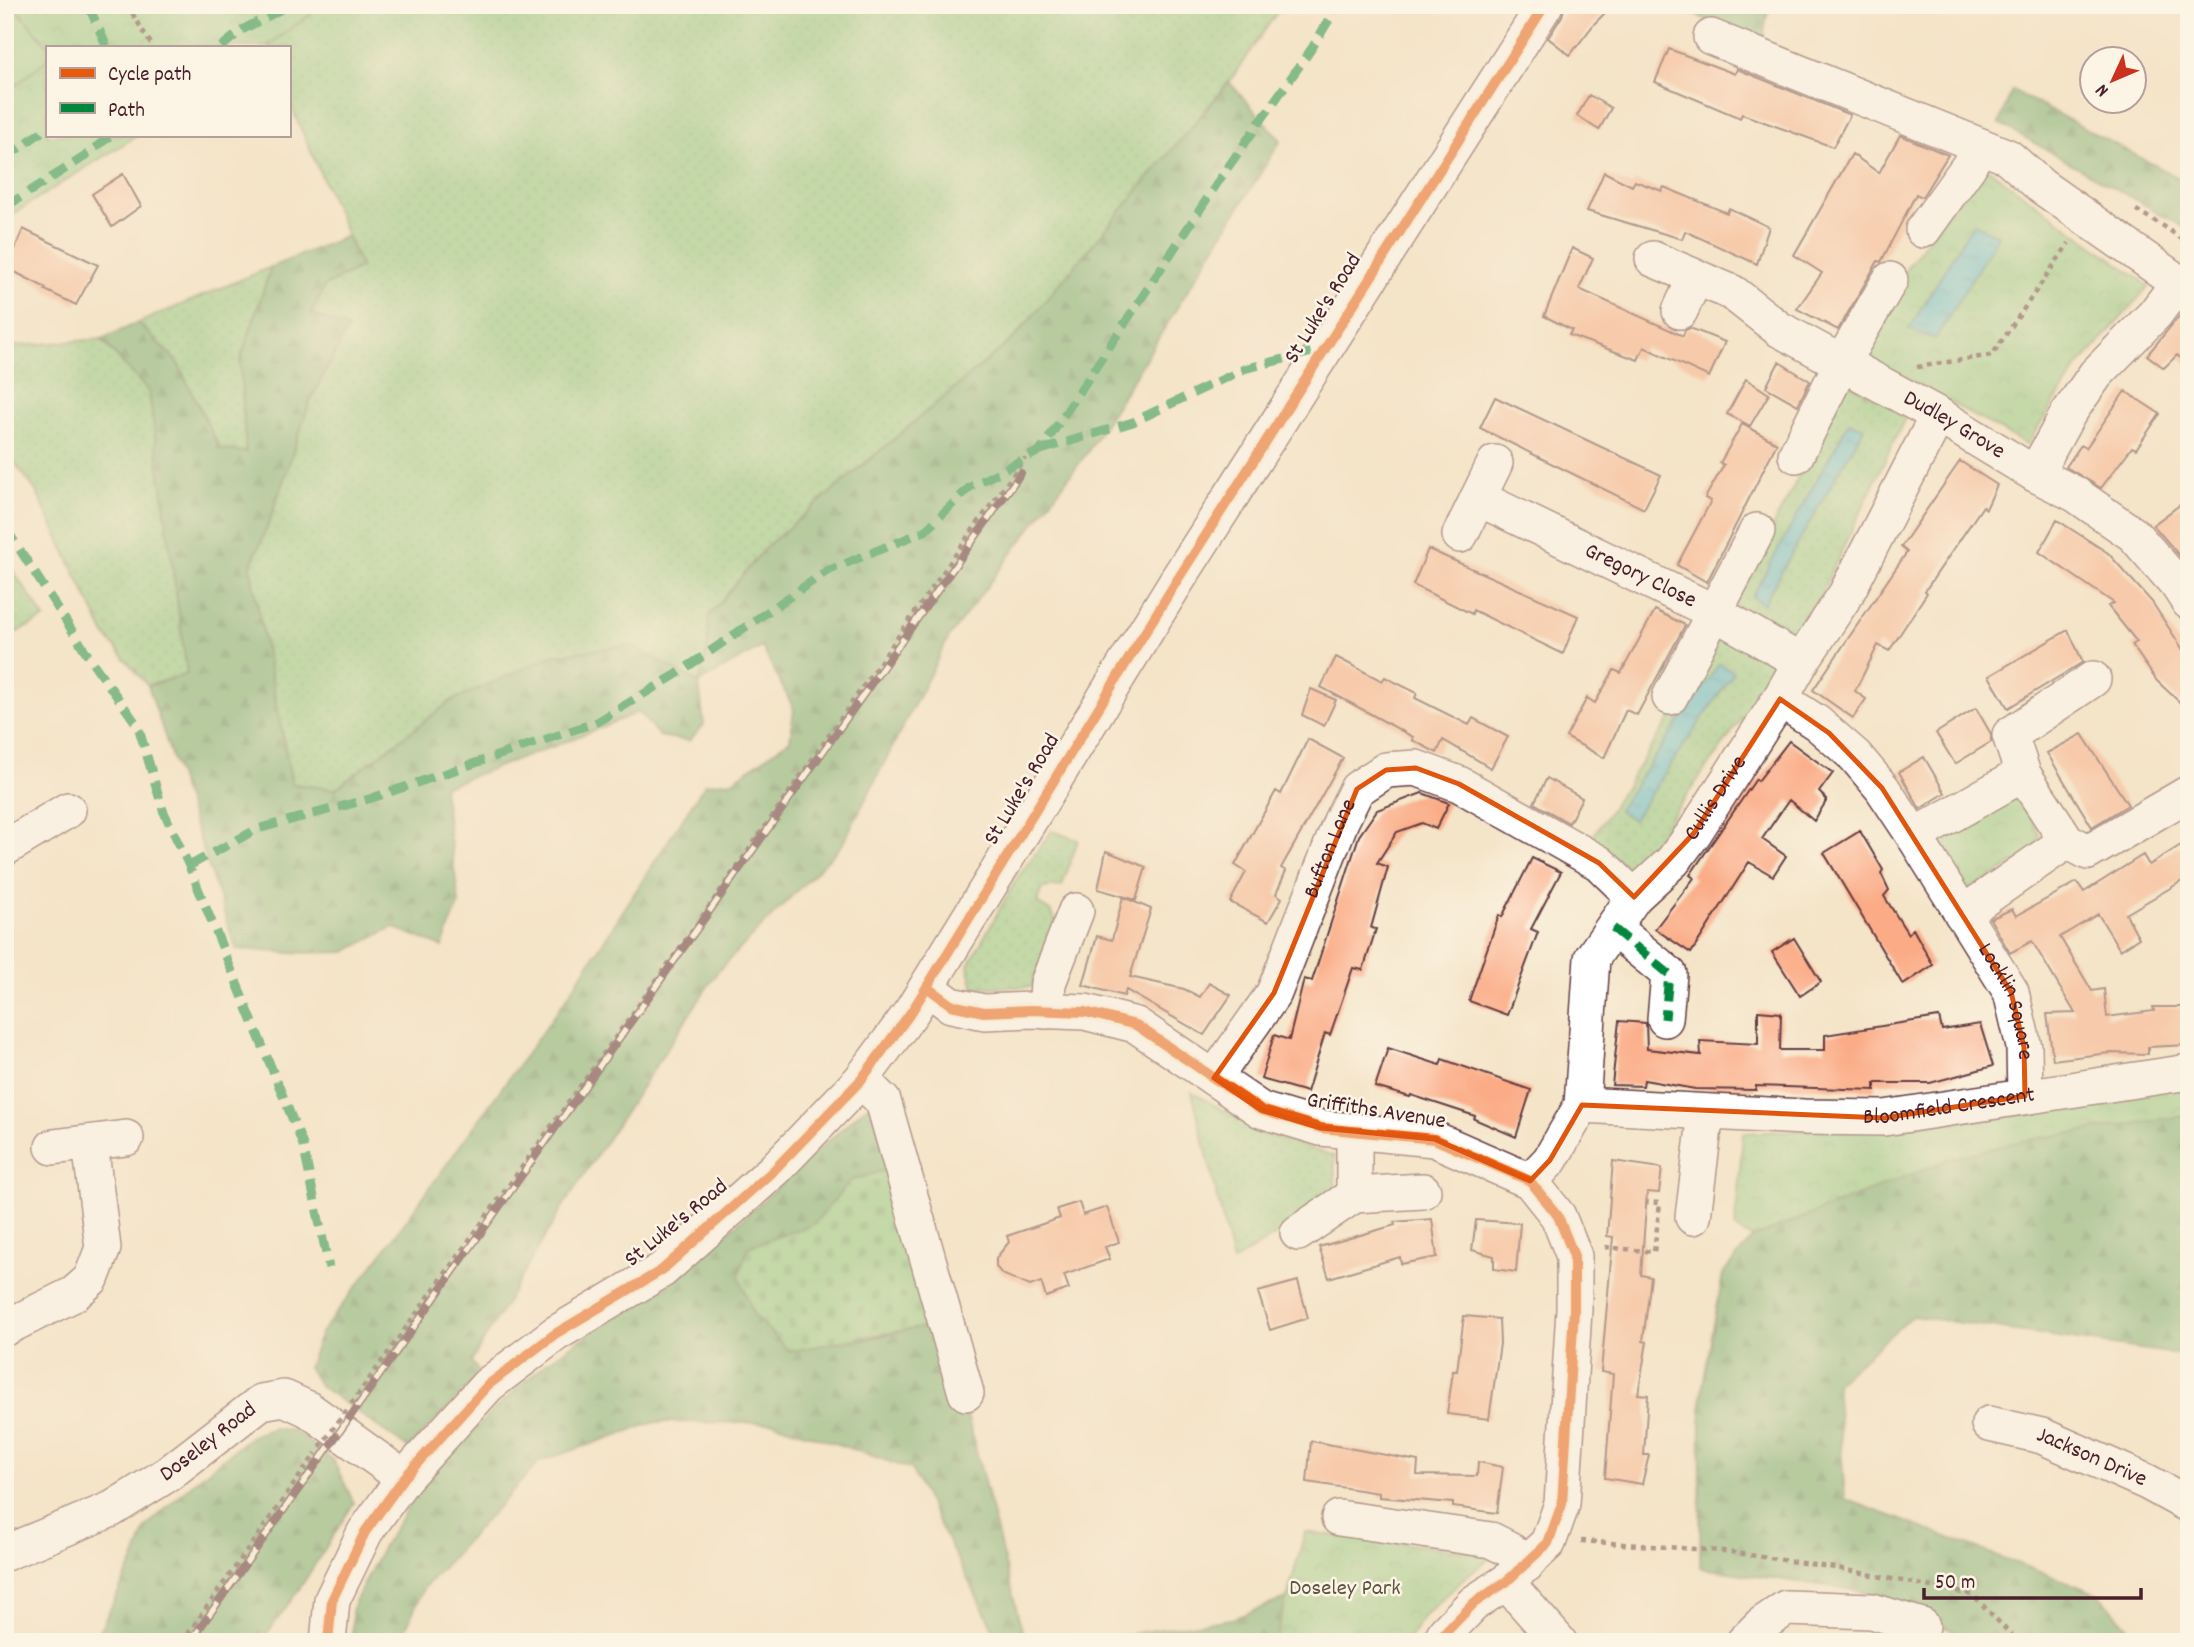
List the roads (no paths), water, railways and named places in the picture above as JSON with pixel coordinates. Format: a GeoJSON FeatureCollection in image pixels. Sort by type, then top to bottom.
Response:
{"type":"FeatureCollection","features":[{"type":"Feature","properties":{"kind":"street","name":"St Luke's Road"},"geometry":{"type":"LineString","coordinates":[[328,1642],[332,1600],[365,1532],[404,1478],[488,1385],[555,1334],[662,1270],[774,1170],[861,1080],[928,988],[1177,582],[1545,5]]}},
{"type":"Feature","properties":{"kind":"street"},"geometry":{"type":"LineString","coordinates":[[1711,37],[2008,157],[2041,186],[2078,230],[2184,286],[2096,374],[2068,414],[2035,474]]}},
{"type":"Feature","properties":{"kind":"street"},"geometry":{"type":"LineString","coordinates":[[1923,230],[1969,166],[1979,146]]}},
{"type":"Feature","properties":{"kind":"street","name":"Dudley Grove"},"geometry":{"type":"LineString","coordinates":[[1653,259],[1733,293],[1779,329],[1938,415],[2035,474],[2075,494],[2134,535],[2177,584],[2189,603]]}},
{"type":"Feature","properties":{"kind":"street"},"geometry":{"type":"LineString","coordinates":[[1680,311],[1695,278]]}},
{"type":"Feature","properties":{"kind":"street"},"geometry":{"type":"LineString","coordinates":[[1796,455],[1842,362],[1890,280]]}},
{"type":"Feature","properties":{"kind":"street","name":"Cullis Drive"},"geometry":{"type":"LineString","coordinates":[[1530,1181],[1550,1160],[1581,1105],[1592,958],[1634,897],[1673,861],[1694,833],[1780,699],[1846,594],[1938,415]]}},
{"type":"Feature","properties":{"kind":"street"},"geometry":{"type":"LineString","coordinates":[[1460,535],[1495,463]]}},
{"type":"Feature","properties":{"kind":"street","name":"Gregory Close"},"geometry":{"type":"LineString","coordinates":[[1478,499],[1714,612],[1801,662]]}},
{"type":"Feature","properties":{"kind":"street"},"geometry":{"type":"LineString","coordinates":[[1670,697],[1757,531]]}},
{"type":"Feature","properties":{"kind":"street"},"geometry":{"type":"LineString","coordinates":[[2093,679],[2010,735],[2022,774],[2067,841],[2088,852],[2189,793]]}},
{"type":"Feature","properties":{"kind":"street","name":"Locklin Square"},"geometry":{"type":"LineString","coordinates":[[1780,699],[1817,723],[1855,756],[1882,788],[2011,992],[2024,1047],[2025,1096]]}},
{"type":"Feature","properties":{"kind":"street","name":"Bufton Lane"},"geometry":{"type":"LineString","coordinates":[[1214,1078],[1274,993],[1341,821],[1357,789],[1386,770],[1416,768],[1458,784],[1599,863],[1634,897]]}},
{"type":"Feature","properties":{"kind":"street"},"geometry":{"type":"LineString","coordinates":[[1914,836],[2022,774]]}},
{"type":"Feature","properties":{"kind":"street"},"geometry":{"type":"LineString","coordinates":[[5,848],[68,810]]}},
{"type":"Feature","properties":{"kind":"street"},"geometry":{"type":"LineString","coordinates":[[1962,914],[2067,841]]}},
{"type":"Feature","properties":{"kind":"street"},"geometry":{"type":"LineString","coordinates":[[1046,1011],[1048,983],[1076,911]]}},
{"type":"Feature","properties":{"kind":"street"},"geometry":{"type":"LineString","coordinates":[[1613,928],[1668,974],[1665,1019]]}},
{"type":"Feature","properties":{"kind":"street","name":"Griffiths Avenue"},"geometry":{"type":"LineString","coordinates":[[928,988],[951,1005],[984,1012],[1085,1012],[1136,1025],[1261,1110],[1321,1128],[1434,1139],[1530,1181],[1558,1216],[1574,1256],[1574,1310],[1562,1504],[1548,1543],[1516,1574],[1474,1604],[1440,1642]]}},
{"type":"Feature","properties":{"kind":"street","name":"Bloomfield Crescent"},"geometry":{"type":"LineString","coordinates":[[1581,1105],[1884,1118],[2189,1072]]}},
{"type":"Feature","properties":{"kind":"street"},"geometry":{"type":"LineString","coordinates":[[861,1080],[883,1101],[966,1393]]}},
{"type":"Feature","properties":{"kind":"street"},"geometry":{"type":"LineString","coordinates":[[1693,1217],[1706,1112]]}},
{"type":"Feature","properties":{"kind":"street"},"geometry":{"type":"LineString","coordinates":[[1354,1130],[1354,1195]]}},
{"type":"Feature","properties":{"kind":"street"},"geometry":{"type":"LineString","coordinates":[[53,1147],[126,1138]]}},
{"type":"Feature","properties":{"kind":"street"},"geometry":{"type":"LineString","coordinates":[[5,1328],[74,1294],[90,1279],[103,1248],[90,1143]]}},
{"type":"Feature","properties":{"kind":"street"},"geometry":{"type":"LineString","coordinates":[[1298,1233],[1354,1195],[1423,1191]]}},
{"type":"Feature","properties":{"kind":"street","name":"Doseley Road"},"geometry":{"type":"LineString","coordinates":[[5,1553],[112,1509],[168,1474],[261,1402],[284,1398],[308,1409],[404,1478]]}},
{"type":"Feature","properties":{"kind":"street","name":"Jackson Drive"},"geometry":{"type":"LineString","coordinates":[[1989,1424],[2042,1436],[2147,1482],[2189,1505]]}},
{"type":"Feature","properties":{"kind":"street"},"geometry":{"type":"LineString","coordinates":[[1339,1518],[1491,1540],[1509,1549],[1516,1574],[1559,1642]]}},
{"type":"Feature","properties":{"kind":"street"},"geometry":{"type":"LineString","coordinates":[[1744,1642],[1761,1625],[1786,1608],[1872,1611],[1922,1626]]}},
{"type":"Feature","properties":{"kind":"water"},"geometry":{"type":"Polygon","coordinates":[[[1973,223],[1998,236],[1935,339],[1909,329],[1973,223]]]}},
{"type":"Feature","properties":{"kind":"water"},"geometry":{"type":"Polygon","coordinates":[[[1849,422],[1864,428],[1763,604],[1752,597],[1849,422]]]}},
{"type":"Feature","properties":{"kind":"water"},"geometry":{"type":"Polygon","coordinates":[[[1719,664],[1734,672],[1633,820],[1618,810],[1719,664]]]}},
{"type":"Feature","properties":{"kind":"railway"},"geometry":{"type":"LineString","coordinates":[[190,1642],[1021,473]]}},
{"type":"Feature","properties":{"kind":"park label","name":"Doseley Park"},"geometry":{"type":"Point","coordinates":[1345,1589]}}]}
